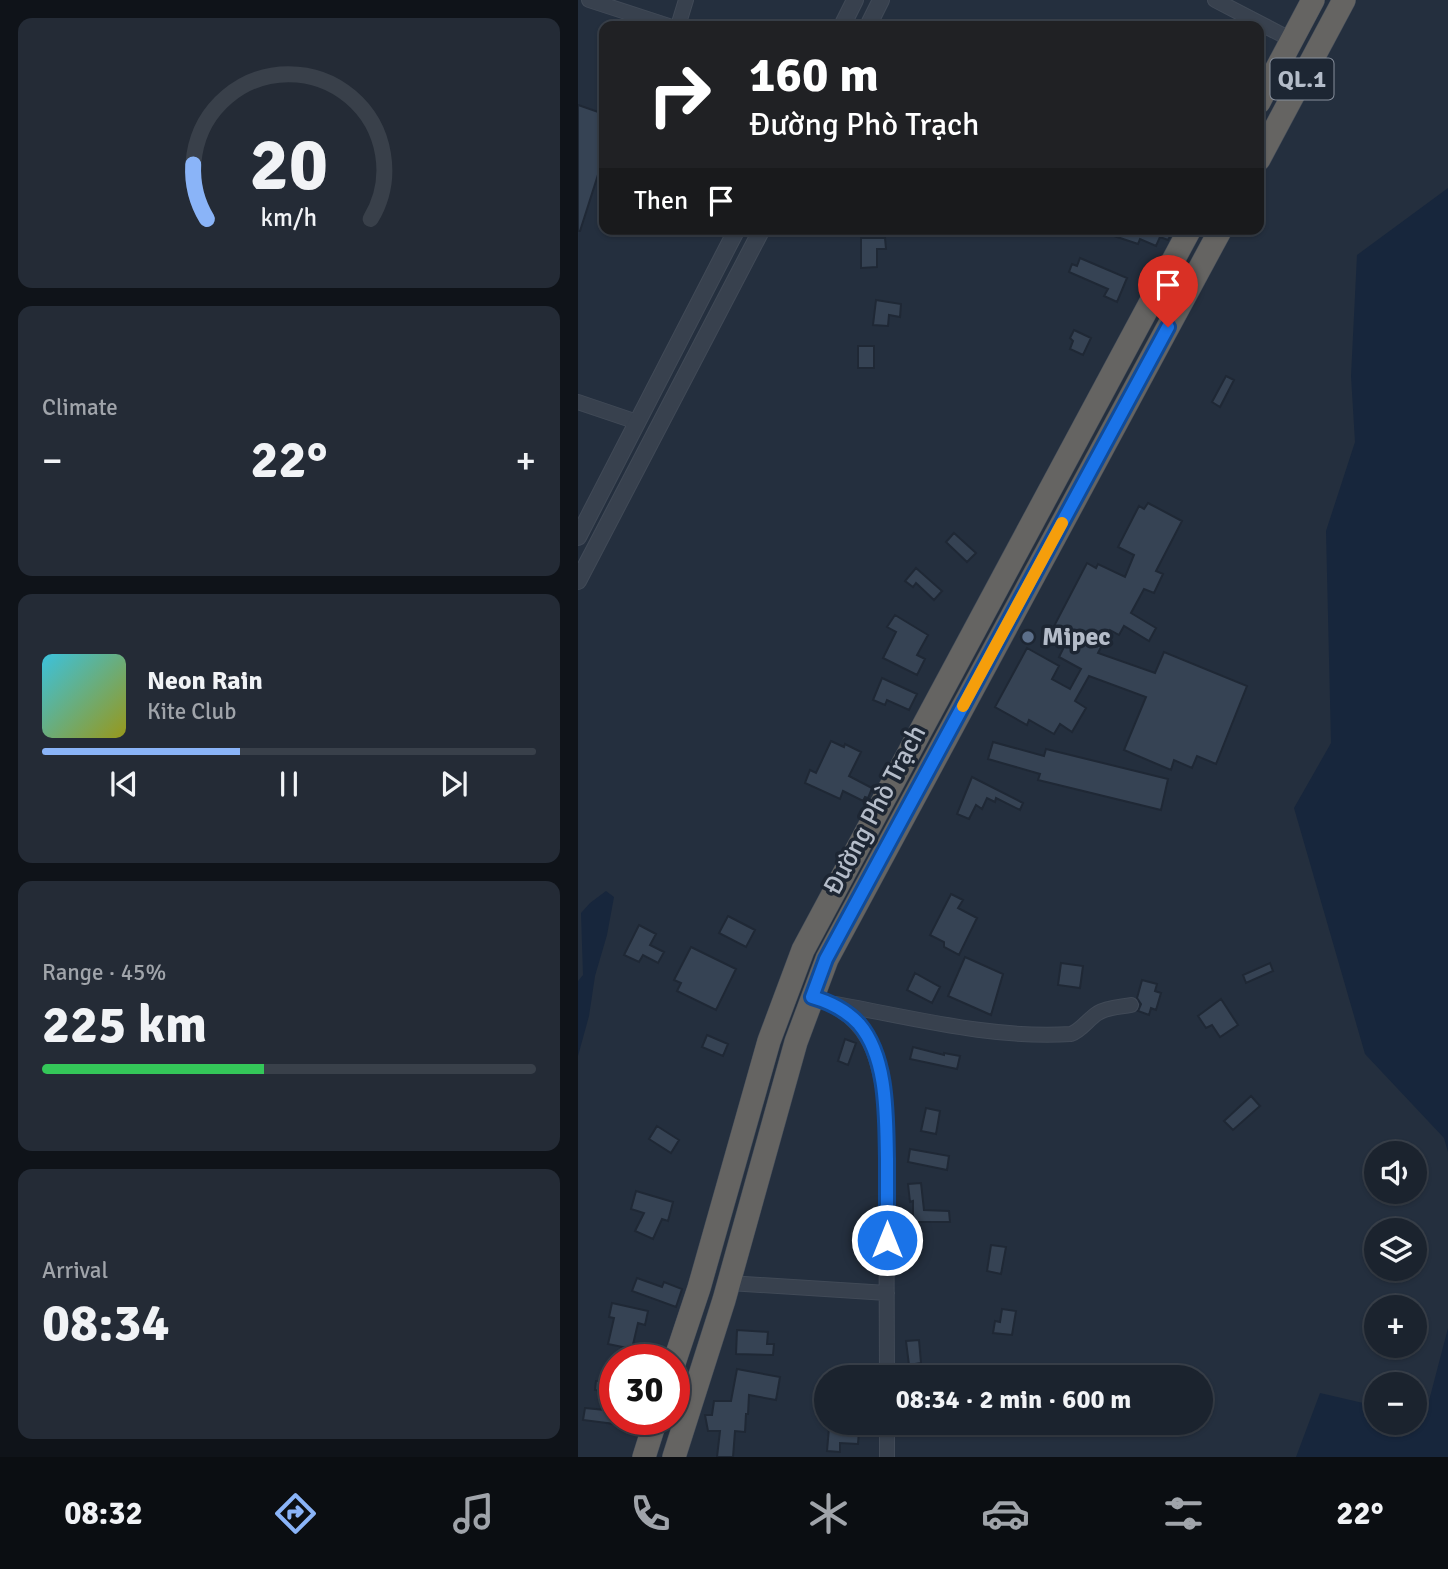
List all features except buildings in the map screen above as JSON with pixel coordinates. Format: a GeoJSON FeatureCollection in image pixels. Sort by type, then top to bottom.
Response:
{"type":"FeatureCollection","features":[{"type":"Feature","properties":{"kind":"highway","name":"QL.1"},"geometry":{"type":"LineString","coordinates":[[1264,93],[1313,0]]}},
{"type":"Feature","properties":{"kind":"highway","name":"QL.1"},"geometry":{"type":"LineString","coordinates":[[1264,150],[1344,0]]}},
{"type":"Feature","properties":{"kind":"highway","name":"Đường Phò Trạch"},"geometry":{"type":"LineString","coordinates":[[680,1344],[699,1288],[769,1041],[803,950],[1187,235]]}},
{"type":"Feature","properties":{"kind":"highway","name":"Đường Phò Trạch"},"geometry":{"type":"LineString","coordinates":[[674,1457],[729,1283],[796,1042],[822,1000],[826,959],[1218,235]]}},
{"type":"Feature","properties":{"kind":"highway"},"geometry":{"type":"LineString","coordinates":[[644,1457],[651,1435]]}},
{"type":"Feature","properties":{"kind":"street"},"geometry":{"type":"LineString","coordinates":[[589,0],[653,21]]}},
{"type":"Feature","properties":{"kind":"street"},"geometry":{"type":"LineString","coordinates":[[680,21],[686,0]]}},
{"type":"Feature","properties":{"kind":"street"},"geometry":{"type":"LineString","coordinates":[[844,21],[855,0]]}},
{"type":"Feature","properties":{"kind":"street"},"geometry":{"type":"LineString","coordinates":[[870,21],[881,0]]}},
{"type":"Feature","properties":{"kind":"street"},"geometry":{"type":"LineString","coordinates":[[1215,0],[1255,21]]}},
{"type":"Feature","properties":{"kind":"street"},"geometry":{"type":"LineString","coordinates":[[1264,25],[1292,40]]}},
{"type":"Feature","properties":{"kind":"street"},"geometry":{"type":"LineString","coordinates":[[578,537],[734,235]]}},
{"type":"Feature","properties":{"kind":"street"},"geometry":{"type":"LineString","coordinates":[[578,581],[759,235]]}},
{"type":"Feature","properties":{"kind":"street"},"geometry":{"type":"LineString","coordinates":[[578,402],[638,422]]}},
{"type":"Feature","properties":{"kind":"street"},"geometry":{"type":"LineString","coordinates":[[822,1000],[994,1033],[1022,1035],[1071,1034],[1103,1010],[1131,1005]]}},
{"type":"Feature","properties":{"kind":"street"},"geometry":{"type":"LineString","coordinates":[[822,1000],[853,1018],[866,1034],[882,1082],[886,1109],[887,1365]]}},
{"type":"Feature","properties":{"kind":"street"},"geometry":{"type":"LineString","coordinates":[[729,1283],[887,1293]]}},
{"type":"Feature","properties":{"kind":"street"},"geometry":{"type":"LineString","coordinates":[[887,1435],[887,1457]]}},
{"type":"Feature","properties":{"kind":"water"},"geometry":{"type":"Polygon","coordinates":[[[1448,188],[1448,1152],[1444,1138],[1365,1054],[1294,808],[1331,743],[1326,531],[1355,442],[1351,376],[1357,255],[1448,188]]]}},
{"type":"Feature","properties":{"kind":"water"},"geometry":{"type":"Polygon","coordinates":[[[606,891],[614,897],[578,1056],[578,981],[583,975],[581,913],[606,891]]]}},
{"type":"Feature","properties":{"kind":"water"},"geometry":{"type":"Polygon","coordinates":[[[1448,1328],[1448,1457],[1296,1457],[1320,1393],[1364,1403],[1364,1435],[1427,1435],[1427,1408],[1448,1328]]]}},
{"type":"Feature","properties":{"kind":"slow traffic"},"geometry":{"type":"LineString","coordinates":[[963,706],[1062,523]]}},
{"type":"Feature","properties":{"kind":"place","name":"Mipec"},"geometry":{"type":"Point","coordinates":[1028,637]}},
{"type":"Feature","properties":{"kind":"route"},"geometry":{"type":"LineString","coordinates":[[887,1240],[886,1109],[881,1074],[872,1046],[860,1025],[831,1003],[812,997],[826,959],[1168,327]]}}]}
